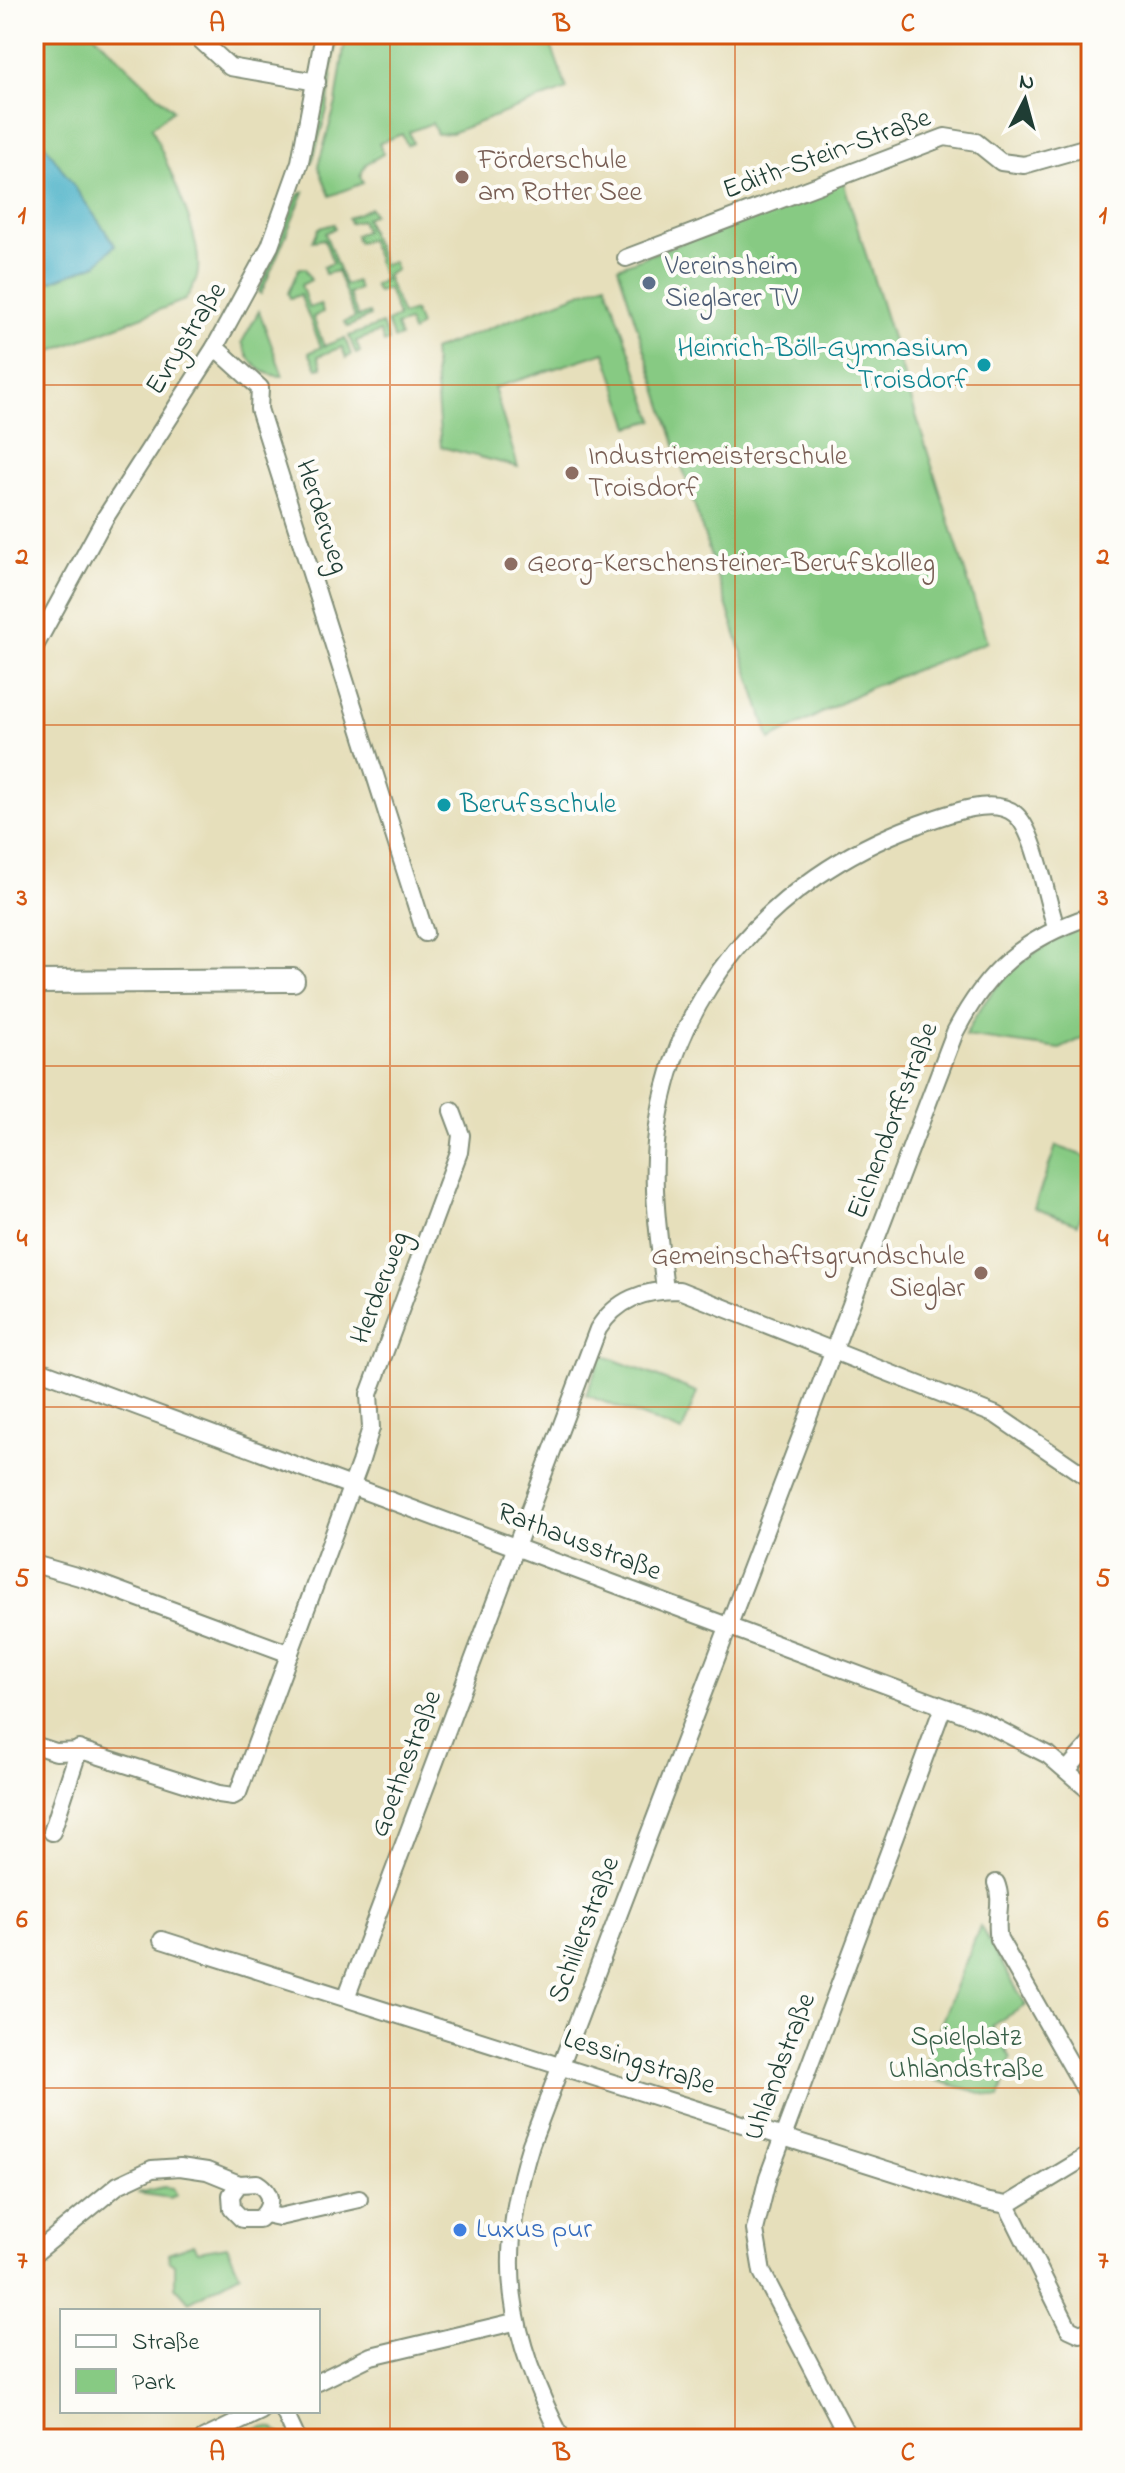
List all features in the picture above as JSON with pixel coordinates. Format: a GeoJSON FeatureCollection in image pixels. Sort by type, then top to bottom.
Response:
{"type":"FeatureCollection","features":[{"type":"Feature","properties":{"kind":"main road"},"geometry":{"type":"LineString","coordinates":[[34,982],[293,980]]}},
{"type":"Feature","properties":{"kind":"street"},"geometry":{"type":"LineString","coordinates":[[194,34],[230,67],[317,82]]}},
{"type":"Feature","properties":{"kind":"street","name":"Evrystraße"},"geometry":{"type":"LineString","coordinates":[[34,648],[105,518],[215,347],[270,246],[300,162],[324,34]]}},
{"type":"Feature","properties":{"kind":"street","name":"Edith-Stein-Straße"},"geometry":{"type":"LineString","coordinates":[[626,258],[945,137],[976,142],[1001,162],[1024,165],[1091,146]]}},
{"type":"Feature","properties":{"kind":"street","name":"Herderweg"},"geometry":{"type":"LineString","coordinates":[[215,347],[260,388],[259,409],[425,933]]}},
{"type":"Feature","properties":{"kind":"street"},"geometry":{"type":"LineString","coordinates":[[1056,927],[1027,829],[1015,814],[999,806],[940,818],[895,833],[824,869],[785,899],[733,952],[701,997],[685,1027],[666,1085],[655,1168],[665,1290],[679,1290],[718,1304],[996,1415],[1091,1480]]}},
{"type":"Feature","properties":{"kind":"street","name":"Eichendorffstraße"},"geometry":{"type":"LineString","coordinates":[[729,1627],[955,1032],[970,1003],[993,973],[1056,927],[1091,916]]}},
{"type":"Feature","properties":{"kind":"street","name":"Herderweg"},"geometry":{"type":"LineString","coordinates":[[79,1749],[233,1796],[259,1746],[371,1428],[369,1394],[459,1152],[461,1135],[452,1111]]}},
{"type":"Feature","properties":{"kind":"street","name":"Goethestraße"},"geometry":{"type":"LineString","coordinates":[[346,1998],[598,1329],[606,1316],[628,1298],[665,1290]]}},
{"type":"Feature","properties":{"kind":"street","name":"Rathausstraße"},"geometry":{"type":"LineString","coordinates":[[34,1368],[943,1707],[1014,1736],[1067,1770],[1091,1792]]}},
{"type":"Feature","properties":{"kind":"street"},"geometry":{"type":"LineString","coordinates":[[34,1564],[90,1580],[290,1654]]}},
{"type":"Feature","properties":{"kind":"street","name":"Schillerstraße"},"geometry":{"type":"LineString","coordinates":[[562,2439],[536,2386],[514,2322],[512,2229],[521,2177],[560,2065],[729,1627]]}},
{"type":"Feature","properties":{"kind":"street","name":"Uhlandstraße"},"geometry":{"type":"LineString","coordinates":[[849,2439],[793,2336],[758,2260],[757,2215],[781,2137],[943,1707]]}},
{"type":"Feature","properties":{"kind":"street"},"geometry":{"type":"LineString","coordinates":[[1067,1770],[1091,1743]]}},
{"type":"Feature","properties":{"kind":"street"},"geometry":{"type":"LineString","coordinates":[[34,1745],[56,1752],[79,1749],[52,1832]]}},
{"type":"Feature","properties":{"kind":"street"},"geometry":{"type":"LineString","coordinates":[[996,1883],[1001,1893],[995,1924],[999,1939],[1091,2100]]}},
{"type":"Feature","properties":{"kind":"street","name":"Lessingstraße"},"geometry":{"type":"LineString","coordinates":[[162,1940],[781,2137],[1007,2205]]}},
{"type":"Feature","properties":{"kind":"street"},"geometry":{"type":"LineString","coordinates":[[1090,2157],[1007,2205],[1069,2329],[1080,2334],[1091,2329]]}},
{"type":"Feature","properties":{"kind":"street"},"geometry":{"type":"LineString","coordinates":[[34,2254],[112,2190],[152,2169],[168,2166],[207,2171],[239,2184]]}},
{"type":"Feature","properties":{"kind":"street"},"geometry":{"type":"LineString","coordinates":[[248,2181],[265,2188],[270,2205],[265,2214],[250,2221],[236,2215],[231,2195],[239,2184],[248,2181]]}},
{"type":"Feature","properties":{"kind":"street"},"geometry":{"type":"LineString","coordinates":[[265,2214],[279,2217],[359,2199]]}},
{"type":"Feature","properties":{"kind":"street"},"geometry":{"type":"LineString","coordinates":[[320,2381],[371,2356],[514,2322]]}},
{"type":"Feature","properties":{"kind":"street"},"geometry":{"type":"LineString","coordinates":[[203,2439],[257,2413]]}},
{"type":"Feature","properties":{"kind":"street"},"geometry":{"type":"LineString","coordinates":[[285,2413],[297,2439]]}},
{"type":"Feature","properties":{"kind":"green space"},"geometry":{"type":"Polygon","coordinates":[[[34,34],[94,34],[173,110],[152,127],[183,202],[196,243],[198,261],[196,280],[185,300],[34,358],[34,288],[97,264],[115,245],[34,129],[34,34]]]}},
{"type":"Feature","properties":{"kind":"green space"},"geometry":{"type":"Polygon","coordinates":[[[333,34],[337,34],[327,110],[312,163],[309,160],[326,85],[333,34]]]}},
{"type":"Feature","properties":{"kind":"green space"},"geometry":{"type":"Polygon","coordinates":[[[346,34],[358,34],[351,39],[361,34],[547,34],[567,89],[451,133],[437,134],[432,123],[409,132],[413,143],[407,145],[402,134],[379,143],[383,154],[366,164],[360,176],[363,183],[330,196],[318,166],[336,103],[346,34]]]}},
{"type":"Feature","properties":{"kind":"green space"},"geometry":{"type":"Polygon","coordinates":[[[843,181],[987,642],[869,688],[770,740],[618,267],[843,181]]]}},
{"type":"Feature","properties":{"kind":"green space"},"geometry":{"type":"Polygon","coordinates":[[[304,192],[261,294],[258,292],[298,195],[304,192]]]}},
{"type":"Feature","properties":{"kind":"green space"},"geometry":{"type":"Polygon","coordinates":[[[370,208],[374,214],[365,218],[383,265],[393,262],[396,270],[386,275],[402,315],[414,311],[420,326],[412,332],[408,322],[396,326],[400,337],[394,339],[387,322],[398,317],[388,289],[377,292],[374,285],[384,280],[369,239],[358,243],[355,235],[365,231],[361,220],[350,223],[348,218],[370,208]]]}},
{"type":"Feature","properties":{"kind":"green space"},"geometry":{"type":"Polygon","coordinates":[[[334,224],[335,228],[325,233],[345,285],[356,281],[359,289],[349,294],[358,317],[369,313],[370,316],[348,327],[344,322],[355,318],[337,271],[325,274],[323,267],[333,263],[324,239],[313,241],[319,228],[334,224]]]}},
{"type":"Feature","properties":{"kind":"green space"},"geometry":{"type":"Polygon","coordinates":[[[299,268],[305,268],[311,280],[301,285],[309,308],[320,304],[323,312],[313,317],[324,346],[345,338],[351,355],[346,358],[342,347],[318,356],[322,367],[317,368],[309,353],[321,347],[300,295],[290,298],[288,293],[299,268]]]}},
{"type":"Feature","properties":{"kind":"green space"},"geometry":{"type":"Polygon","coordinates":[[[606,283],[654,420],[630,427],[605,352],[494,388],[518,467],[441,447],[433,350],[606,283]]]}},
{"type":"Feature","properties":{"kind":"green space"},"geometry":{"type":"Polygon","coordinates":[[[259,311],[283,376],[262,371],[248,356],[242,342],[259,311]]]}},
{"type":"Feature","properties":{"kind":"green space"},"geometry":{"type":"Polygon","coordinates":[[[382,324],[389,341],[384,343],[380,332],[356,341],[360,352],[356,354],[349,336],[382,324]]]}},
{"type":"Feature","properties":{"kind":"green space"},"geometry":{"type":"Polygon","coordinates":[[[1091,924],[1091,1034],[1060,1049],[965,1036],[987,999],[1016,967],[1051,942],[1091,924]]]}},
{"type":"Feature","properties":{"kind":"green space"},"geometry":{"type":"Polygon","coordinates":[[[1056,1146],[1091,1158],[1091,1187],[1077,1224],[1034,1208],[1056,1146]]]}},
{"type":"Feature","properties":{"kind":"green space"},"geometry":{"type":"Polygon","coordinates":[[[602,1355],[697,1392],[682,1432],[586,1395],[602,1355]]]}},
{"type":"Feature","properties":{"kind":"green space","name":"Spielplatz Uhlandstraße"},"geometry":{"type":"Polygon","coordinates":[[[980,1926],[1026,2005],[992,2026],[1011,2058],[999,2098],[920,2076],[980,1926]]]}},
{"type":"Feature","properties":{"kind":"green space"},"geometry":{"type":"Polygon","coordinates":[[[173,2188],[177,2195],[170,2198],[137,2193],[173,2188]]]}},
{"type":"Feature","properties":{"kind":"green space"},"geometry":{"type":"Polygon","coordinates":[[[194,2244],[198,2251],[227,2246],[240,2274],[189,2302],[175,2286],[175,2264],[169,2260],[168,2253],[194,2244]]]}},
{"type":"Feature","properties":{"kind":"green space"},"geometry":{"type":"Polygon","coordinates":[[[262,2427],[273,2428],[286,2439],[236,2439],[262,2427]]]}},
{"type":"Feature","properties":{"kind":"water"},"geometry":{"type":"Polygon","coordinates":[[[34,129],[115,245],[97,264],[34,288],[34,129]]]}},
{"type":"Feature","properties":{"kind":"place","name":"Förderschule am Rotter See"},"geometry":{"type":"Point","coordinates":[462,177]}},
{"type":"Feature","properties":{"kind":"place","name":"Vereinsheim Sieglarer TV"},"geometry":{"type":"Point","coordinates":[649,283]}},
{"type":"Feature","properties":{"kind":"place","name":"Heinrich-Böll-Gymnasium Troisdorf"},"geometry":{"type":"Point","coordinates":[984,365]}},
{"type":"Feature","properties":{"kind":"place","name":"Industriemeisterschule Troisdorf"},"geometry":{"type":"Point","coordinates":[572,473]}},
{"type":"Feature","properties":{"kind":"place","name":"Georg-Kerschensteiner-Berufskolleg"},"geometry":{"type":"Point","coordinates":[511,564]}},
{"type":"Feature","properties":{"kind":"place","name":"Berufsschule"},"geometry":{"type":"Point","coordinates":[444,805]}},
{"type":"Feature","properties":{"kind":"place","name":"Gemeinschaftsgrundschule Sieglar"},"geometry":{"type":"Point","coordinates":[981,1273]}},
{"type":"Feature","properties":{"kind":"place","name":"Luxus pur"},"geometry":{"type":"Point","coordinates":[460,2230]}}]}
